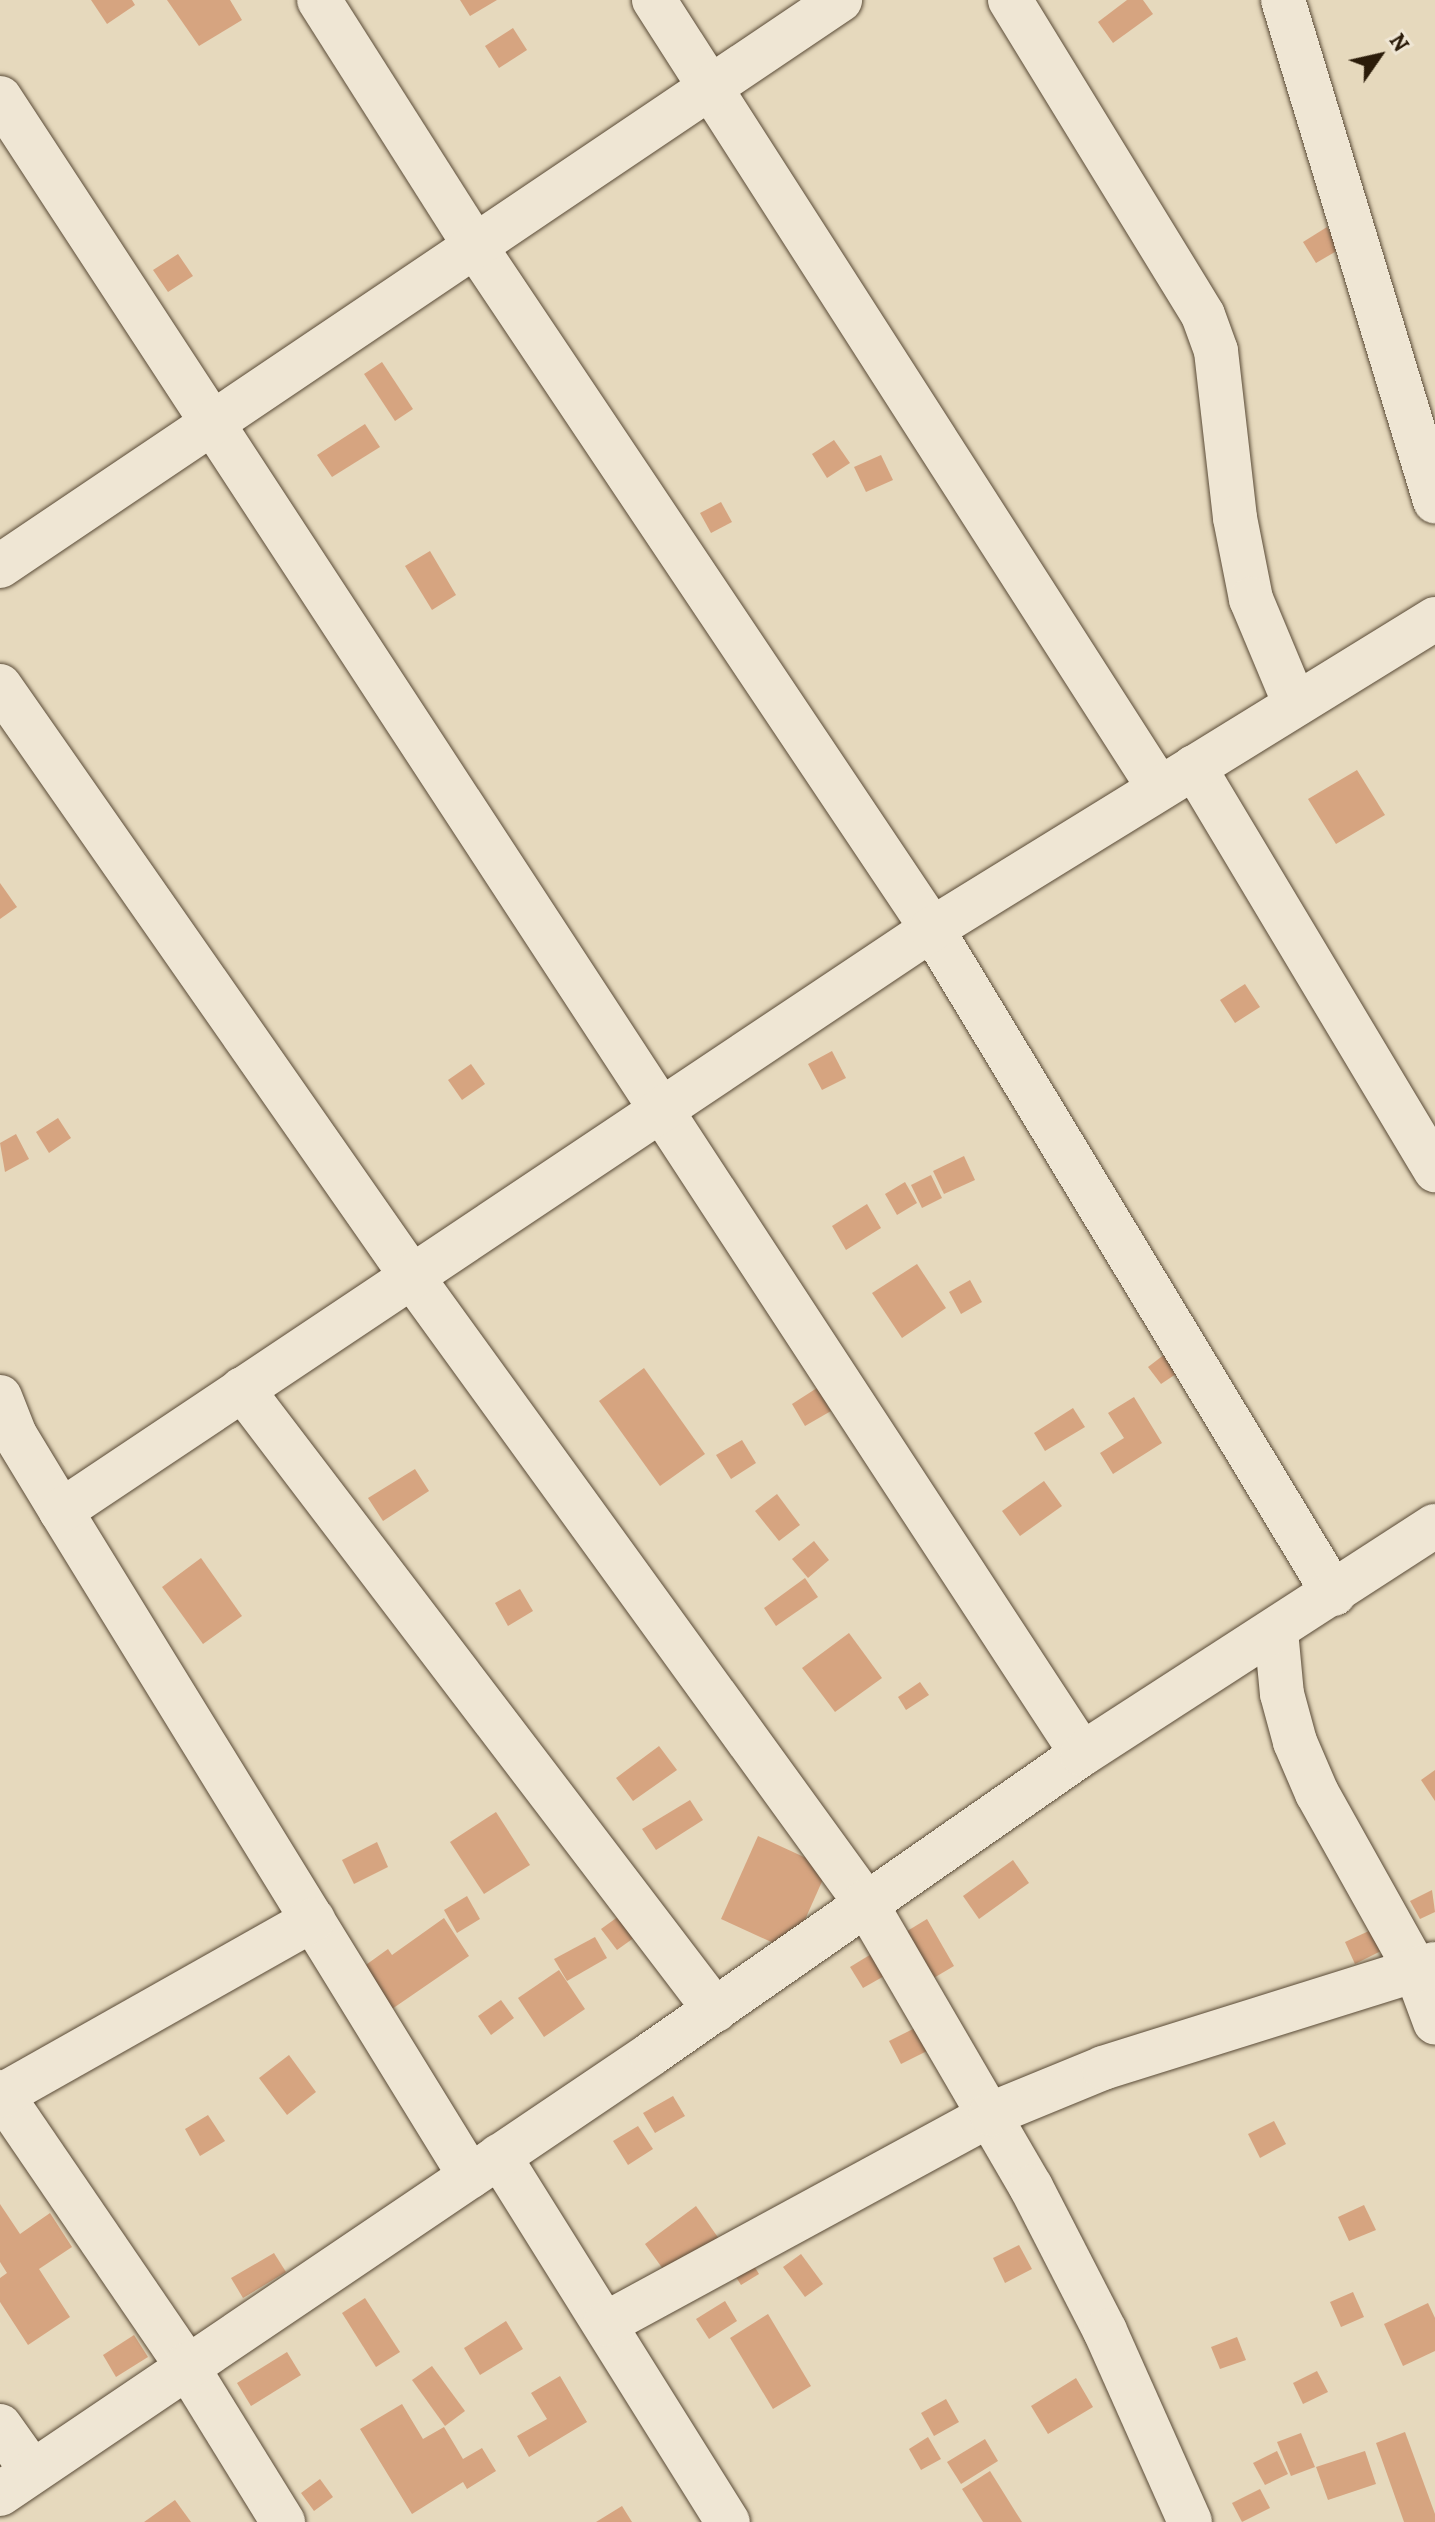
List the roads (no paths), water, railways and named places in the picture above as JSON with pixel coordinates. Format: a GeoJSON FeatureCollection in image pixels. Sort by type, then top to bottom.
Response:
{"type":"FeatureCollection","features":[{"type":"Feature","properties":{"kind":"street"},"geometry":{"type":"LineString","coordinates":[[319,0],[477,249],[932,929],[1334,1594]]}},
{"type":"Feature","properties":{"kind":"street"},"geometry":{"type":"LineString","coordinates":[[654,0],[709,89],[1432,1157]]}},
{"type":"Feature","properties":{"kind":"street"},"geometry":{"type":"LineString","coordinates":[[0,566],[477,249],[840,0]]}},
{"type":"Feature","properties":{"kind":"street"},"geometry":{"type":"LineString","coordinates":[[1010,0],[1203,315],[1216,351],[1235,518],[1251,599],[1295,704]]}},
{"type":"Feature","properties":{"kind":"street"},"geometry":{"type":"LineString","coordinates":[[1283,0],[1435,501]]}},
{"type":"Feature","properties":{"kind":"street"},"geometry":{"type":"LineString","coordinates":[[0,98],[216,423],[658,1107],[1082,1754]]}},
{"type":"Feature","properties":{"kind":"street"},"geometry":{"type":"LineString","coordinates":[[61,1511],[658,1107],[932,929],[1435,619]]}},
{"type":"Feature","properties":{"kind":"street"},"geometry":{"type":"LineString","coordinates":[[0,686],[410,1274],[865,1902],[991,2114],[1105,2331],[1190,2522]]}},
{"type":"Feature","properties":{"kind":"street"},"geometry":{"type":"LineString","coordinates":[[242,1389],[715,2010]]}},
{"type":"Feature","properties":{"kind":"street"},"geometry":{"type":"LineString","coordinates":[[0,1397],[15,1435],[313,1920],[485,2166],[605,2324],[728,2522]]}},
{"type":"Feature","properties":{"kind":"street"},"geometry":{"type":"LineString","coordinates":[[0,2426],[16,2483],[186,2365],[715,2010],[865,1902],[1082,1754],[1435,1526]]}},
{"type":"Feature","properties":{"kind":"street"},"geometry":{"type":"LineString","coordinates":[[1276,1631],[1282,1694],[1295,1742],[1317,1793],[1425,1966],[1435,2022]]}},
{"type":"Feature","properties":{"kind":"street"},"geometry":{"type":"LineString","coordinates":[[283,2522],[186,2365],[1,2093],[313,1920]]}},
{"type":"Feature","properties":{"kind":"street"},"geometry":{"type":"LineString","coordinates":[[605,2324],[991,2114],[1103,2068],[1425,1966]]}}]}
